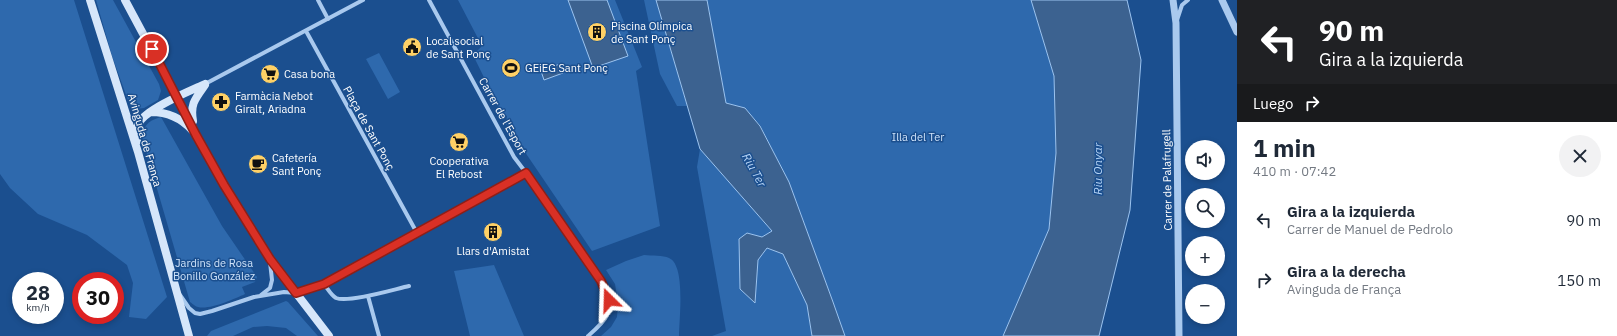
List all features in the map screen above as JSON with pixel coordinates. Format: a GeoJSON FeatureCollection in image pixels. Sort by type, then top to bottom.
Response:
{"type":"FeatureCollection","features":[{"type":"Feature","properties":{"kind":"main road","name":"Avinguda de França"},"geometry":{"type":"LineString","coordinates":[[90,0],[138,152],[188,336]]}},
{"type":"Feature","properties":{"kind":"main road"},"geometry":{"type":"LineString","coordinates":[[125,0],[196,135],[270,259],[329,336]]}},
{"type":"Feature","properties":{"kind":"main road"},"geometry":{"type":"LineString","coordinates":[[138,152],[136,136],[138,124],[143,118],[150,112],[177,97],[205,84]]}},
{"type":"Feature","properties":{"kind":"main road"},"geometry":{"type":"LineString","coordinates":[[196,135],[191,113],[193,104],[205,84]]}},
{"type":"Feature","properties":{"kind":"main road"},"geometry":{"type":"LineString","coordinates":[[150,112],[168,114],[179,120],[196,135]]}},
{"type":"Feature","properties":{"kind":"street"},"geometry":{"type":"LineString","coordinates":[[318,0],[328,19]]}},
{"type":"Feature","properties":{"kind":"street"},"geometry":{"type":"LineString","coordinates":[[205,84],[363,0]]}},
{"type":"Feature","properties":{"kind":"street","name":"Carrer de l'Esport"},"geometry":{"type":"LineString","coordinates":[[429,0],[514,157],[601,281],[608,294],[609,314],[606,320],[588,336]]}},
{"type":"Feature","properties":{"kind":"street","name":"Carrer de Palafrugell"},"geometry":{"type":"LineString","coordinates":[[1174,0],[1176,23],[1179,336]]}},
{"type":"Feature","properties":{"kind":"street","name":"Carrer de Palafrugell"},"geometry":{"type":"LineString","coordinates":[[1176,23],[1182,5],[1188,0]]}},
{"type":"Feature","properties":{"kind":"street"},"geometry":{"type":"LineString","coordinates":[[1222,0],[1237,32]]}},
{"type":"Feature","properties":{"kind":"street","name":"Plaça de Sant Ponç"},"geometry":{"type":"LineString","coordinates":[[306,31],[417,233]]}},
{"type":"Feature","properties":{"kind":"street"},"geometry":{"type":"LineString","coordinates":[[175,287],[194,313],[212,311],[260,296],[284,292],[296,293],[324,284],[526,173]]}},
{"type":"Feature","properties":{"kind":"street"},"geometry":{"type":"LineString","coordinates":[[260,296],[270,288],[272,280],[270,259]]}},
{"type":"Feature","properties":{"kind":"street"},"geometry":{"type":"LineString","coordinates":[[324,284],[332,295],[337,298],[368,296],[409,286]]}},
{"type":"Feature","properties":{"kind":"street"},"geometry":{"type":"LineString","coordinates":[[368,296],[379,336]]}},
{"type":"Feature","properties":{"kind":"green space"},"geometry":{"type":"Polygon","coordinates":[[[0,0],[74,0],[167,297],[146,319],[129,317],[133,283],[127,265],[87,235],[38,214],[10,188],[0,174],[0,0]]]}},
{"type":"Feature","properties":{"kind":"green space"},"geometry":{"type":"Polygon","coordinates":[[[96,0],[113,0],[159,84],[161,91],[158,100],[144,108],[136,109],[130,106],[112,56],[96,0]]]}},
{"type":"Feature","properties":{"kind":"green space"},"geometry":{"type":"Polygon","coordinates":[[[458,0],[615,0],[642,67],[636,71],[660,226],[592,251],[506,124],[507,116],[501,112],[473,55],[482,46],[458,0]]]}},
{"type":"Feature","properties":{"kind":"green space"},"geometry":{"type":"Polygon","coordinates":[[[644,0],[656,0],[687,106],[677,106],[660,74],[644,0]]]}},
{"type":"Feature","properties":{"kind":"green space","name":"Illa del Ter"},"geometry":{"type":"Polygon","coordinates":[[[707,0],[1031,0],[1054,76],[1056,153],[1049,229],[1003,336],[845,336],[789,182],[760,125],[745,108],[726,103],[707,0]]]}},
{"type":"Feature","properties":{"kind":"green space"},"geometry":{"type":"Polygon","coordinates":[[[379,53],[400,92],[388,99],[366,59],[379,53]]]}},
{"type":"Feature","properties":{"kind":"green space","name":"Jardins de Rosa Bonillo González"},"geometry":{"type":"Polygon","coordinates":[[[161,117],[222,226],[257,277],[255,282],[242,287],[245,294],[222,304],[203,308],[190,302],[142,137],[144,129],[148,124],[161,117]]]}},
{"type":"Feature","properties":{"kind":"green space"},"geometry":{"type":"Polygon","coordinates":[[[700,149],[772,231],[762,237],[747,233],[740,289],[755,303],[758,260],[767,248],[783,254],[807,305],[812,336],[712,336],[726,331],[697,167],[700,149]]]}},
{"type":"Feature","properties":{"kind":"green space"},"geometry":{"type":"Polygon","coordinates":[[[644,255],[667,257],[674,263],[678,271],[680,282],[679,336],[601,336],[611,327],[617,317],[618,303],[615,284],[606,270],[644,255]]]}},
{"type":"Feature","properties":{"kind":"green space"},"geometry":{"type":"Polygon","coordinates":[[[494,265],[524,336],[470,336],[454,271],[494,265]]]}},
{"type":"Feature","properties":{"kind":"green space"},"geometry":{"type":"Polygon","coordinates":[[[286,301],[318,336],[297,336],[286,328],[267,326],[253,327],[233,336],[207,336],[211,331],[286,301]]]}},
{"type":"Feature","properties":{"kind":"water"},"geometry":{"type":"Polygon","coordinates":[[[568,0],[607,0],[628,56],[593,68],[568,0]]]}},
{"type":"Feature","properties":{"kind":"water","name":"Riu Ter"},"geometry":{"type":"Polygon","coordinates":[[[656,0],[707,0],[726,103],[745,108],[760,126],[789,182],[845,336],[812,336],[807,305],[783,254],[767,248],[758,260],[755,303],[740,289],[739,239],[747,233],[762,237],[772,231],[700,149],[656,0]]]}},
{"type":"Feature","properties":{"kind":"water","name":"Riu Onyar"},"geometry":{"type":"Polygon","coordinates":[[[1031,0],[1127,0],[1141,60],[1130,210],[1099,336],[1003,336],[1049,229],[1056,153],[1054,76],[1031,0]]]}},
{"type":"Feature","properties":{"kind":"water"},"geometry":{"type":"Polygon","coordinates":[[[560,64],[563,73],[544,80],[541,71],[560,64]]]}},
{"type":"Feature","properties":{"kind":"place","name":"Piscina Olímpica de Sant Ponç"},"geometry":{"type":"Point","coordinates":[597,32]}},
{"type":"Feature","properties":{"kind":"place","name":"Local social de Sant Ponç"},"geometry":{"type":"Point","coordinates":[412,47]}},
{"type":"Feature","properties":{"kind":"place","name":"GEiEG Sant Ponç"},"geometry":{"type":"Point","coordinates":[511,68]}},
{"type":"Feature","properties":{"kind":"place","name":"Casa bona"},"geometry":{"type":"Point","coordinates":[270,74]}},
{"type":"Feature","properties":{"kind":"place","name":"Farmàcia Nebot Giralt, Ariadna"},"geometry":{"type":"Point","coordinates":[221,102]}},
{"type":"Feature","properties":{"kind":"place","name":"Cooperativa El Rebost"},"geometry":{"type":"Point","coordinates":[459,142]}},
{"type":"Feature","properties":{"kind":"place","name":"Cafetería Sant Ponç"},"geometry":{"type":"Point","coordinates":[258,164]}},
{"type":"Feature","properties":{"kind":"place","name":"Llars d'Amistat"},"geometry":{"type":"Point","coordinates":[493,232]}},
{"type":"Feature","properties":{"kind":"route"},"geometry":{"type":"LineString","coordinates":[[152,49],[196,135],[224,185],[270,259],[296,293],[324,284],[526,173],[601,281],[606,289],[609,300]]}}]}
